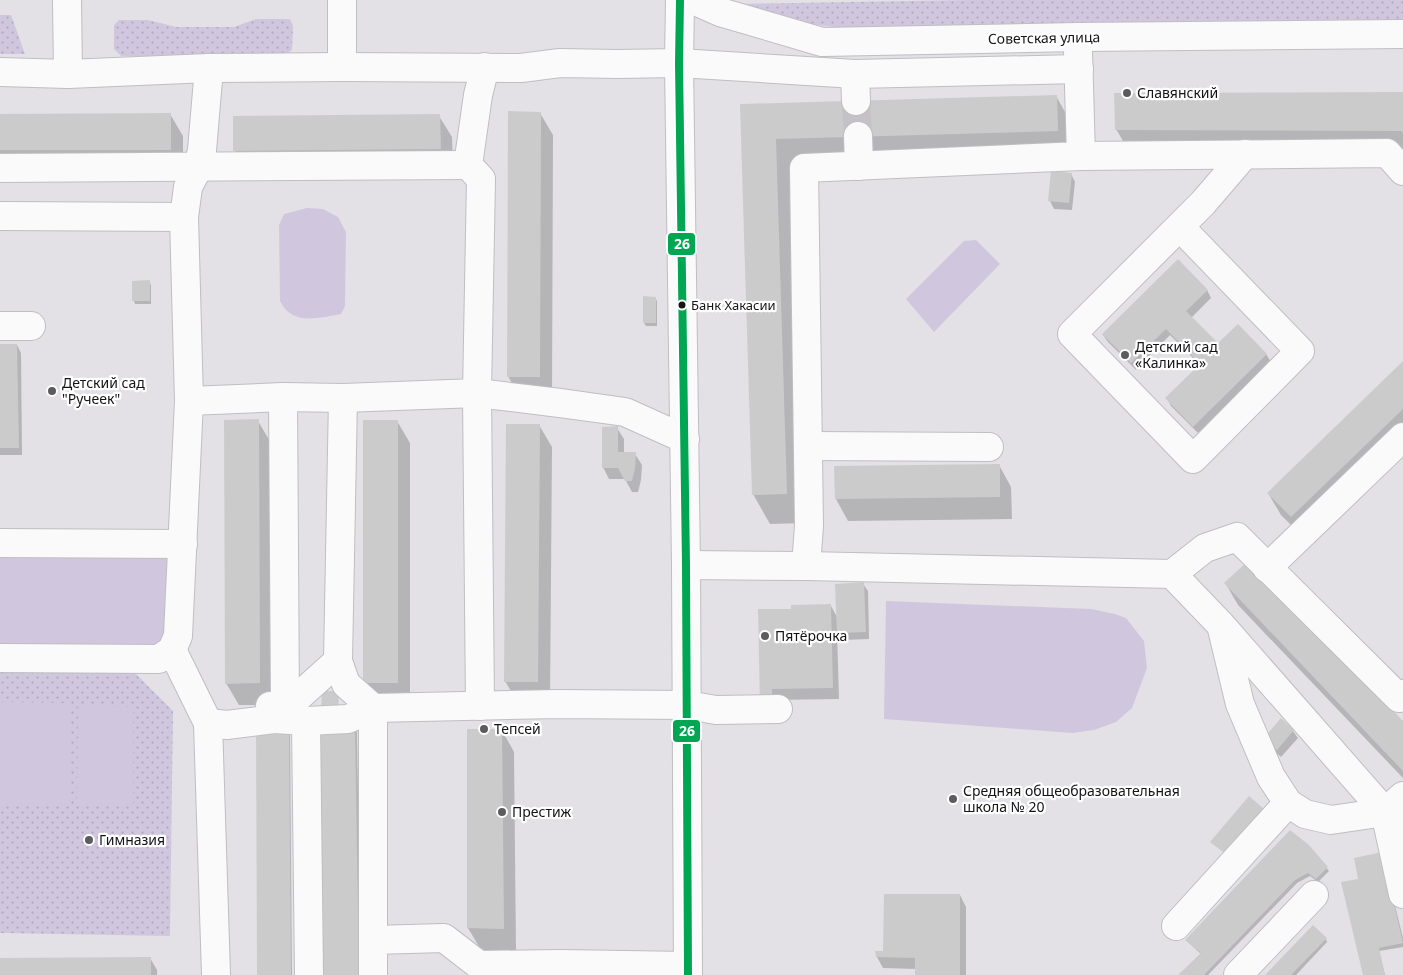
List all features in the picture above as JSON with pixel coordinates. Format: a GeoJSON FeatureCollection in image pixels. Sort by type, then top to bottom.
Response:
{"type":"FeatureCollection","features":[{"type":"Feature","properties":{"kind":"main road"},"geometry":{"type":"LineString","coordinates":[[67,0],[68,74]]}},
{"type":"Feature","properties":{"kind":"main road"},"geometry":{"type":"LineString","coordinates":[[342,0],[342,67]]}},
{"type":"Feature","properties":{"kind":"main road"},"geometry":{"type":"LineString","coordinates":[[373,940],[444,938],[478,970],[560,964],[688,971],[685,439],[679,63],[680,0]]}},
{"type":"Feature","properties":{"kind":"main road","name":"Советская улица"},"geometry":{"type":"LineString","coordinates":[[693,0],[720,12],[822,42],[1403,34]]}},
{"type":"Feature","properties":{"kind":"main road"},"geometry":{"type":"LineString","coordinates":[[1078,37],[1082,156]]}},
{"type":"Feature","properties":{"kind":"main road"},"geometry":{"type":"LineString","coordinates":[[0,72],[68,74],[209,68],[522,68],[560,63],[679,63],[855,74],[1079,69]]}},
{"type":"Feature","properties":{"kind":"main road"},"geometry":{"type":"LineString","coordinates":[[468,165],[478,95],[485,67]]}},
{"type":"Feature","properties":{"kind":"main road"},"geometry":{"type":"LineString","coordinates":[[0,658],[158,659],[172,650],[178,636],[189,400],[184,217],[188,187],[198,168],[202,150],[209,68]]}},
{"type":"Feature","properties":{"kind":"main road"},"geometry":{"type":"LineString","coordinates":[[855,74],[856,101]]}},
{"type":"Feature","properties":{"kind":"main road"},"geometry":{"type":"LineString","coordinates":[[858,136],[859,166]]}},
{"type":"Feature","properties":{"kind":"main road"},"geometry":{"type":"LineString","coordinates":[[806,566],[809,526],[804,168],[1082,156],[1387,153],[1403,171]]}},
{"type":"Feature","properties":{"kind":"main road"},"geometry":{"type":"LineString","coordinates":[[1180,227],[1300,351],[1192,460],[1072,334],[1203,204],[1245,154]]}},
{"type":"Feature","properties":{"kind":"main road"},"geometry":{"type":"LineString","coordinates":[[0,168],[468,165],[481,179],[477,393],[480,706]]}},
{"type":"Feature","properties":{"kind":"main road"},"geometry":{"type":"LineString","coordinates":[[0,216],[184,217]]}},
{"type":"Feature","properties":{"kind":"main road"},"geometry":{"type":"LineString","coordinates":[[0,326],[31,326]]}},
{"type":"Feature","properties":{"kind":"main road"},"geometry":{"type":"LineString","coordinates":[[189,400],[283,397],[343,398],[477,393],[625,412],[685,439]]}},
{"type":"Feature","properties":{"kind":"main road"},"geometry":{"type":"LineString","coordinates":[[283,397],[295,713],[309,975]]}},
{"type":"Feature","properties":{"kind":"main road"},"geometry":{"type":"LineString","coordinates":[[343,398],[338,661],[346,684],[373,708],[373,975]]}},
{"type":"Feature","properties":{"kind":"main road"},"geometry":{"type":"LineString","coordinates":[[1267,568],[1403,437]]}},
{"type":"Feature","properties":{"kind":"main road"},"geometry":{"type":"LineString","coordinates":[[808,446],[989,447]]}},
{"type":"Feature","properties":{"kind":"main road"},"geometry":{"type":"LineString","coordinates":[[686,565],[1172,574],[1205,548],[1237,537],[1402,698]]}},
{"type":"Feature","properties":{"kind":"main road"},"geometry":{"type":"LineString","coordinates":[[0,543],[183,544]]}},
{"type":"Feature","properties":{"kind":"main road"},"geometry":{"type":"LineString","coordinates":[[1172,574],[1397,810],[1403,894]]}},
{"type":"Feature","properties":{"kind":"main road"},"geometry":{"type":"LineString","coordinates":[[1221,626],[1240,704],[1271,777],[1288,804],[1305,814],[1331,820],[1397,810]]}},
{"type":"Feature","properties":{"kind":"main road"},"geometry":{"type":"LineString","coordinates":[[172,650],[204,716],[216,975]]}},
{"type":"Feature","properties":{"kind":"main road"},"geometry":{"type":"LineString","coordinates":[[295,713],[298,696],[338,661]]}},
{"type":"Feature","properties":{"kind":"main road"},"geometry":{"type":"LineString","coordinates":[[204,716],[227,725],[274,719],[295,713],[348,719],[373,708],[687,705],[716,710],[778,709]]}},
{"type":"Feature","properties":{"kind":"main road"},"geometry":{"type":"LineString","coordinates":[[1176,926],[1288,804]]}},
{"type":"Feature","properties":{"kind":"main road"},"geometry":{"type":"LineString","coordinates":[[1238,975],[1314,895]]}},
{"type":"Feature","properties":{"kind":"shaded area"},"geometry":{"type":"Polygon","coordinates":[[[971,0],[1403,0],[1403,22],[841,28],[803,23],[732,4],[971,0]]]}},
{"type":"Feature","properties":{"kind":"shaded area"},"geometry":{"type":"Polygon","coordinates":[[[0,15],[11,15],[25,54],[0,54],[0,15]]]}},
{"type":"Feature","properties":{"kind":"shaded area"},"geometry":{"type":"Polygon","coordinates":[[[256,19],[290,19],[293,26],[292,50],[284,57],[121,56],[114,49],[114,25],[119,20],[148,20],[176,27],[234,27],[256,19]]]}},
{"type":"Feature","properties":{"kind":"shaded area"},"geometry":{"type":"Polygon","coordinates":[[[307,208],[323,209],[338,217],[346,232],[345,306],[341,314],[315,318],[299,317],[285,309],[280,301],[279,225],[284,214],[307,208]]]}},
{"type":"Feature","properties":{"kind":"shaded area"},"geometry":{"type":"Polygon","coordinates":[[[976,240],[1000,264],[934,332],[906,299],[964,241],[976,240]]]}},
{"type":"Feature","properties":{"kind":"shaded area"},"geometry":{"type":"Polygon","coordinates":[[[176,554],[173,631],[151,653],[0,651],[0,555],[176,554]]]}},
{"type":"Feature","properties":{"kind":"shaded area"},"geometry":{"type":"Polygon","coordinates":[[[886,601],[1091,609],[1115,614],[1126,618],[1144,641],[1147,668],[1132,708],[1116,722],[1094,730],[1072,733],[884,719],[886,601]]]}},
{"type":"Feature","properties":{"kind":"shaded area","name":"Гимназия"},"geometry":{"type":"Polygon","coordinates":[[[0,669],[131,669],[173,711],[170,936],[0,933],[0,669]]]}},
{"type":"Feature","properties":{"kind":"shaded area"},"geometry":{"type":"Polygon","coordinates":[[[0,702],[70,703],[69,805],[0,804],[0,702]]]}},
{"type":"Feature","properties":{"kind":"shaded area"},"geometry":{"type":"Polygon","coordinates":[[[78,706],[133,707],[133,805],[77,805],[78,706]]]}},
{"type":"Feature","properties":{"kind":"building"},"geometry":{"type":"Polygon","coordinates":[[[1403,92],[1403,133],[1401,131],[1115,130],[1114,93],[1403,92]]]}},
{"type":"Feature","properties":{"kind":"building"},"geometry":{"type":"Polygon","coordinates":[[[1057,95],[1058,131],[776,139],[787,494],[752,495],[740,104],[1057,95]]]}},
{"type":"Feature","properties":{"kind":"building"},"geometry":{"type":"Polygon","coordinates":[[[508,111],[541,112],[540,377],[507,377],[508,111]]]}},
{"type":"Feature","properties":{"kind":"building"},"geometry":{"type":"Polygon","coordinates":[[[171,113],[171,150],[0,150],[0,114],[171,113]]]}},
{"type":"Feature","properties":{"kind":"building"},"geometry":{"type":"Polygon","coordinates":[[[440,114],[441,149],[233,151],[233,116],[440,114]]]}},
{"type":"Feature","properties":{"kind":"building"},"geometry":{"type":"Polygon","coordinates":[[[1051,171],[1072,173],[1069,203],[1048,201],[1051,171]]]}},
{"type":"Feature","properties":{"kind":"building"},"geometry":{"type":"Polygon","coordinates":[[[1178,259],[1208,290],[1186,311],[1218,343],[1238,324],[1267,354],[1193,427],[1165,398],[1200,364],[1166,329],[1131,363],[1102,334],[1178,259]]]}},
{"type":"Feature","properties":{"kind":"building"},"geometry":{"type":"Polygon","coordinates":[[[150,280],[150,301],[132,301],[132,281],[150,280]]]}},
{"type":"Feature","properties":{"kind":"building"},"geometry":{"type":"Polygon","coordinates":[[[643,296],[656,297],[656,323],[643,323],[643,296]]]}},
{"type":"Feature","properties":{"kind":"building"},"geometry":{"type":"Polygon","coordinates":[[[0,344],[17,344],[19,448],[0,448],[0,344]]]}},
{"type":"Feature","properties":{"kind":"building"},"geometry":{"type":"Polygon","coordinates":[[[1403,361],[1403,409],[1291,517],[1267,493],[1403,361]]]}},
{"type":"Feature","properties":{"kind":"building"},"geometry":{"type":"Polygon","coordinates":[[[259,419],[260,683],[225,684],[224,420],[259,419]]]}},
{"type":"Feature","properties":{"kind":"building"},"geometry":{"type":"Polygon","coordinates":[[[363,420],[398,420],[398,683],[363,683],[363,420]]]}},
{"type":"Feature","properties":{"kind":"building"},"geometry":{"type":"Polygon","coordinates":[[[506,424],[540,424],[538,682],[504,682],[506,424]]]}},
{"type":"Feature","properties":{"kind":"building"},"geometry":{"type":"Polygon","coordinates":[[[618,426],[618,452],[636,452],[632,481],[625,481],[618,468],[602,468],[602,427],[618,426]]]}},
{"type":"Feature","properties":{"kind":"building"},"geometry":{"type":"Polygon","coordinates":[[[1000,464],[1000,497],[835,499],[834,466],[1000,464]]]}},
{"type":"Feature","properties":{"kind":"building"},"geometry":{"type":"Polygon","coordinates":[[[1249,560],[1403,721],[1403,771],[1224,583],[1249,560]]]}},
{"type":"Feature","properties":{"kind":"building"},"geometry":{"type":"Polygon","coordinates":[[[864,582],[866,632],[837,633],[835,584],[864,582]]]}},
{"type":"Feature","properties":{"kind":"building"},"geometry":{"type":"Polygon","coordinates":[[[831,604],[833,688],[772,689],[772,705],[760,705],[758,609],[791,609],[791,605],[831,604]]]}},
{"type":"Feature","properties":{"kind":"building"},"geometry":{"type":"Polygon","coordinates":[[[322,691],[339,691],[338,714],[321,714],[322,691]]]}},
{"type":"Feature","properties":{"kind":"building"},"geometry":{"type":"Polygon","coordinates":[[[1281,718],[1294,730],[1277,750],[1263,739],[1281,718]]]}},
{"type":"Feature","properties":{"kind":"building"},"geometry":{"type":"Polygon","coordinates":[[[320,728],[355,728],[359,975],[323,975],[320,728]]]}},
{"type":"Feature","properties":{"kind":"building"},"geometry":{"type":"Polygon","coordinates":[[[467,729],[502,729],[504,929],[467,928],[467,729]]]}},
{"type":"Feature","properties":{"kind":"building"},"geometry":{"type":"Polygon","coordinates":[[[289,731],[291,975],[257,975],[256,732],[289,731]]]}},
{"type":"Feature","properties":{"kind":"building"},"geometry":{"type":"Polygon","coordinates":[[[1249,796],[1265,810],[1227,855],[1210,842],[1249,796]]]}},
{"type":"Feature","properties":{"kind":"building"},"geometry":{"type":"Polygon","coordinates":[[[1290,830],[1309,845],[1328,867],[1316,879],[1308,873],[1295,880],[1204,975],[1178,975],[1201,953],[1185,940],[1290,830]]]}},
{"type":"Feature","properties":{"kind":"building"},"geometry":{"type":"Polygon","coordinates":[[[1382,852],[1403,943],[1379,948],[1385,975],[1363,975],[1341,882],[1358,879],[1354,858],[1382,852]]]}},
{"type":"Feature","properties":{"kind":"building"},"geometry":{"type":"Polygon","coordinates":[[[884,894],[960,894],[960,975],[915,975],[915,958],[876,957],[875,951],[883,951],[884,894]]]}},
{"type":"Feature","properties":{"kind":"building"},"geometry":{"type":"Polygon","coordinates":[[[1313,925],[1327,938],[1291,975],[1265,975],[1313,925]]]}},
{"type":"Feature","properties":{"kind":"building"},"geometry":{"type":"Polygon","coordinates":[[[151,957],[151,975],[0,975],[0,958],[151,957]]]}},
{"type":"Feature","properties":{"kind":"tunnel"},"geometry":{"type":"LineString","coordinates":[[856,101],[858,136]]}},
{"type":"Feature","properties":{"kind":"transit line","name":"26"},"geometry":{"type":"LineString","coordinates":[[680,0],[679,63],[686,565],[688,975]]}},
{"type":"Feature","properties":{"kind":"place","name":"Славянский"},"geometry":{"type":"Point","coordinates":[1127,93]}},
{"type":"Feature","properties":{"kind":"place","name":"Банк Хакасии"},"geometry":{"type":"Point","coordinates":[682,305]}},
{"type":"Feature","properties":{"kind":"place","name":"Детский сад «Калинка»"},"geometry":{"type":"Point","coordinates":[1125,355]}},
{"type":"Feature","properties":{"kind":"place","name":"Детский сад \"Ручеек\""},"geometry":{"type":"Point","coordinates":[52,391]}},
{"type":"Feature","properties":{"kind":"place","name":"Пятёрочка"},"geometry":{"type":"Point","coordinates":[765,636]}},
{"type":"Feature","properties":{"kind":"place","name":"Тепсей"},"geometry":{"type":"Point","coordinates":[484,729]}},
{"type":"Feature","properties":{"kind":"place","name":"Средняя общеобразовательная школа № 20"},"geometry":{"type":"Point","coordinates":[953,799]}},
{"type":"Feature","properties":{"kind":"place","name":"Престиж"},"geometry":{"type":"Point","coordinates":[502,812]}},
{"type":"Feature","properties":{"kind":"place","name":"Гимназия"},"geometry":{"type":"Point","coordinates":[89,840]}}]}
